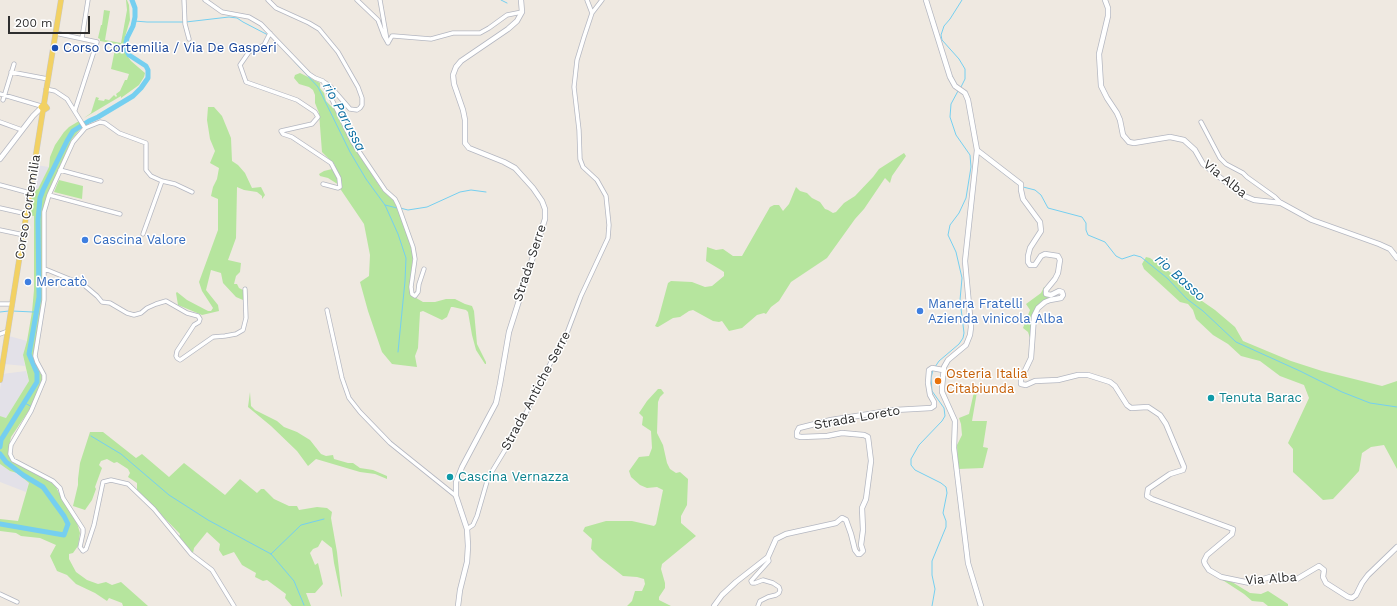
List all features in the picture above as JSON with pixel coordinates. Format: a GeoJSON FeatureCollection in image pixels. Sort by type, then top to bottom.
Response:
{"type":"FeatureCollection","features":[{"type":"Feature","properties":{"kind":"main road","name":"Corso Cortemilia"},"geometry":{"type":"LineString","coordinates":[[0,380],[61,0]]}},
{"type":"Feature","properties":{"kind":"street"},"geometry":{"type":"LineString","coordinates":[[82,38],[88,0]]}},
{"type":"Feature","properties":{"kind":"street"},"geometry":{"type":"LineString","coordinates":[[184,0],[185,22],[189,39]]}},
{"type":"Feature","properties":{"kind":"street"},"geometry":{"type":"LineString","coordinates":[[205,0],[222,12],[243,16],[255,20],[261,24],[309,74],[330,86],[350,109],[357,110],[360,108],[362,105],[362,98],[358,87],[338,52],[319,29],[276,8],[268,0]]}},
{"type":"Feature","properties":{"kind":"street"},"geometry":{"type":"LineString","coordinates":[[357,0],[378,20],[388,43]]}},
{"type":"Feature","properties":{"kind":"street"},"geometry":{"type":"LineString","coordinates":[[380,0],[388,43]]}},
{"type":"Feature","properties":{"kind":"street"},"geometry":{"type":"LineString","coordinates":[[388,43],[392,36],[431,39],[453,34],[480,33],[507,15],[522,12],[521,0]]}},
{"type":"Feature","properties":{"kind":"street"},"geometry":{"type":"LineString","coordinates":[[586,0],[592,14]]}},
{"type":"Feature","properties":{"kind":"street","name":"Strada Antiche Serre"},"geometry":{"type":"LineString","coordinates":[[467,529],[473,524],[477,516],[488,478],[526,413],[552,360],[564,341],[580,296],[608,238],[609,225],[606,196],[597,180],[583,167],[580,159],[579,130],[574,87],[579,52],[592,14],[602,0]]}},
{"type":"Feature","properties":{"kind":"street"},"geometry":{"type":"LineString","coordinates":[[926,0],[950,77],[955,86],[963,91],[967,96],[977,153],[965,261],[971,314],[971,331],[966,345],[948,360],[940,370],[942,392],[955,421],[954,448],[968,563],[981,606]]}},
{"type":"Feature","properties":{"kind":"street","name":"Via Alba"},"geometry":{"type":"LineString","coordinates":[[1104,0],[1108,8],[1108,16],[1099,54],[1101,86],[1117,112],[1123,135],[1129,142],[1134,143],[1170,137],[1184,140],[1195,150],[1203,164],[1242,195],[1254,200],[1281,203],[1312,220],[1380,244],[1390,249],[1397,258]]}},
{"type":"Feature","properties":{"kind":"street","name":"Strada Serre"},"geometry":{"type":"LineString","coordinates":[[458,606],[460,590],[467,562],[468,546],[467,529],[456,496],[456,482],[462,467],[496,403],[509,332],[544,219],[545,209],[542,201],[533,188],[515,168],[469,148],[465,143],[465,120],[454,84],[453,75],[456,67],[461,61],[508,29],[517,21],[522,12]]}},
{"type":"Feature","properties":{"kind":"street"},"geometry":{"type":"LineString","coordinates":[[55,33],[97,42],[75,110]]}},
{"type":"Feature","properties":{"kind":"street"},"geometry":{"type":"LineString","coordinates":[[270,35],[264,45],[249,52],[240,65],[246,82],[297,100],[315,112],[318,117],[312,124],[281,131],[283,134],[292,137],[331,163],[339,178],[340,187],[338,188],[323,184]]}},
{"type":"Feature","properties":{"kind":"street"},"geometry":{"type":"LineString","coordinates":[[3,100],[14,64]]}},
{"type":"Feature","properties":{"kind":"street"},"geometry":{"type":"LineString","coordinates":[[11,72],[48,79]]}},
{"type":"Feature","properties":{"kind":"street"},"geometry":{"type":"LineString","coordinates":[[323,81],[352,141],[385,190],[395,199],[400,208],[414,253],[415,259],[412,294],[415,296],[418,292],[424,269]]}},
{"type":"Feature","properties":{"kind":"street"},"geometry":{"type":"LineString","coordinates":[[46,88],[55,91],[67,99],[86,128]]}},
{"type":"Feature","properties":{"kind":"street"},"geometry":{"type":"LineString","coordinates":[[0,94],[43,107],[22,130],[0,159]]}},
{"type":"Feature","properties":{"kind":"street"},"geometry":{"type":"LineString","coordinates":[[0,122],[22,130]]}},
{"type":"Feature","properties":{"kind":"street"},"geometry":{"type":"LineString","coordinates":[[192,192],[175,184],[162,181],[151,176],[146,170],[146,143],[119,133],[100,122],[86,128],[73,142],[49,195],[43,219],[45,269],[44,300],[36,356],[37,362],[44,375],[44,380],[31,411],[11,445],[10,454],[14,460],[57,484],[60,488],[62,498],[83,529],[80,547],[83,551],[86,549],[94,525],[103,482],[111,480],[128,484],[154,509],[191,554],[212,570],[234,606]]}},
{"type":"Feature","properties":{"kind":"street"},"geometry":{"type":"LineString","coordinates":[[1201,122],[1220,158],[1226,164],[1243,174],[1275,197],[1281,203]]}},
{"type":"Feature","properties":{"kind":"street","name":"Via Alba"},"geometry":{"type":"LineString","coordinates":[[977,153],[1015,179],[1021,186],[1023,199],[1037,217],[1041,226],[1041,231],[1030,248],[1028,262],[1030,265],[1035,265],[1041,256],[1045,254],[1058,256],[1060,260],[1058,273],[1055,280],[1046,290],[1046,294],[1051,295],[1059,291],[1063,294],[1061,298],[1045,302],[1038,308],[1034,316],[1031,358],[1021,379],[1022,384],[1026,386],[1035,381],[1058,380],[1078,375],[1088,375],[1110,382],[1115,386],[1127,405],[1131,408],[1144,406],[1155,411],[1166,424],[1184,467],[1183,470],[1170,474],[1147,491],[1147,496],[1152,500],[1233,529],[1232,534],[1210,552],[1204,561],[1209,570],[1221,577],[1247,583],[1270,577],[1297,579],[1320,566],[1324,570],[1324,580],[1328,585],[1352,598],[1356,595],[1368,575],[1397,547]]}},
{"type":"Feature","properties":{"kind":"street"},"geometry":{"type":"LineString","coordinates":[[60,170],[101,181]]}},
{"type":"Feature","properties":{"kind":"street"},"geometry":{"type":"LineString","coordinates":[[143,234],[162,181]]}},
{"type":"Feature","properties":{"kind":"street"},"geometry":{"type":"LineString","coordinates":[[0,186],[30,192]]}},
{"type":"Feature","properties":{"kind":"street"},"geometry":{"type":"LineString","coordinates":[[49,195],[120,214]]}},
{"type":"Feature","properties":{"kind":"street"},"geometry":{"type":"LineString","coordinates":[[0,208],[27,214]]}},
{"type":"Feature","properties":{"kind":"street"},"geometry":{"type":"LineString","coordinates":[[0,230],[24,235]]}},
{"type":"Feature","properties":{"kind":"street"},"geometry":{"type":"LineString","coordinates":[[45,269],[84,285],[102,302],[110,303],[127,313],[134,315],[156,304],[166,301],[187,313],[198,316],[200,319],[199,322],[194,325],[177,351],[176,356],[180,360],[213,337],[236,334],[243,330],[246,318],[245,290]]}},
{"type":"Feature","properties":{"kind":"street"},"geometry":{"type":"LineString","coordinates":[[0,304],[11,311]]}},
{"type":"Feature","properties":{"kind":"street"},"geometry":{"type":"LineString","coordinates":[[327,310],[342,378],[349,398],[360,412],[390,443],[456,496]]}},
{"type":"Feature","properties":{"kind":"street"},"geometry":{"type":"LineString","coordinates":[[0,334],[8,331]]}},
{"type":"Feature","properties":{"kind":"street","name":"Strada Loreto"},"geometry":{"type":"LineString","coordinates":[[714,606],[726,590],[768,557],[776,539],[786,534],[836,523],[842,518],[846,520],[855,550],[858,554],[863,551],[862,508],[866,499],[871,460],[868,437],[864,435],[842,433],[827,436],[801,437],[797,436],[797,432],[799,428],[830,420],[895,410],[932,408],[934,406],[934,402],[930,395],[928,383],[930,370],[932,368],[940,370]]}},
{"type":"Feature","properties":{"kind":"street"},"geometry":{"type":"LineString","coordinates":[[758,606],[760,601],[776,595],[780,590],[776,585],[768,581],[763,580],[752,583],[751,581],[768,561],[768,557]]}},
{"type":"Feature","properties":{"kind":"street"},"geometry":{"type":"LineString","coordinates":[[0,594],[17,602]]}},
{"type":"Feature","properties":{"kind":"shaded area"},"geometry":{"type":"Polygon","coordinates":[[[36,165],[49,167],[38,190],[31,192],[36,165]]]}},
{"type":"Feature","properties":{"kind":"shaded area"},"geometry":{"type":"Polygon","coordinates":[[[9,336],[27,341],[23,355],[25,366],[4,364],[9,336]]]}},
{"type":"Feature","properties":{"kind":"shaded area"},"geometry":{"type":"Polygon","coordinates":[[[26,371],[29,381],[6,418],[0,416],[0,390],[2,374],[26,371]]]}},
{"type":"Feature","properties":{"kind":"shaded area"},"geometry":{"type":"Polygon","coordinates":[[[0,464],[10,471],[17,473],[29,483],[26,492],[0,482],[0,464]]]}},
{"type":"Feature","properties":{"kind":"green space"},"geometry":{"type":"Polygon","coordinates":[[[126,0],[129,5],[130,20],[123,50],[131,61],[145,73],[144,77],[139,85],[121,98],[121,96],[84,118],[91,113],[96,97],[99,98],[98,100],[104,101],[105,99],[109,100],[114,95],[116,97],[116,94],[120,91],[125,80],[127,80],[129,74],[111,69],[116,44],[100,41],[98,38],[104,10],[110,11],[105,40],[121,43],[127,10],[126,0]]]}},
{"type":"Feature","properties":{"kind":"green space"},"geometry":{"type":"Polygon","coordinates":[[[300,73],[320,83],[320,88],[324,93],[326,101],[337,112],[342,126],[352,143],[382,190],[394,201],[399,210],[413,256],[410,287],[411,295],[423,302],[455,299],[472,306],[474,311],[477,344],[486,364],[476,350],[468,312],[466,310],[453,307],[451,307],[447,317],[442,320],[423,311],[420,312],[418,348],[415,356],[417,367],[392,364],[382,352],[360,282],[369,276],[370,255],[364,224],[339,185],[328,178],[320,176],[319,174],[334,168],[335,165],[322,152],[319,113],[315,103],[315,95],[313,90],[299,84],[294,78],[295,75],[300,73]]]}},
{"type":"Feature","properties":{"kind":"green space"},"geometry":{"type":"Polygon","coordinates":[[[208,107],[214,107],[222,116],[231,138],[232,161],[245,173],[252,188],[261,187],[265,195],[262,199],[262,196],[257,192],[244,190],[237,187],[236,238],[228,260],[241,263],[240,272],[236,276],[234,284],[237,284],[239,288],[243,290],[243,300],[236,297],[223,283],[221,273],[211,270],[206,290],[218,305],[219,311],[202,315],[178,305],[176,293],[177,292],[187,300],[208,311],[211,311],[213,308],[202,291],[199,282],[218,230],[218,199],[211,196],[219,168],[210,163],[215,151],[210,139],[207,120],[208,107]]]}},
{"type":"Feature","properties":{"kind":"green space"},"geometry":{"type":"Polygon","coordinates":[[[79,121],[82,127],[72,139],[47,196],[42,212],[43,297],[35,355],[36,364],[42,376],[42,381],[30,409],[11,437],[8,451],[9,456],[55,485],[77,523],[80,533],[78,546],[73,553],[69,554],[69,559],[76,572],[87,580],[98,584],[106,582],[112,585],[121,582],[148,606],[123,606],[122,603],[109,598],[107,601],[95,593],[76,584],[67,575],[57,571],[50,556],[56,545],[40,538],[21,536],[16,533],[0,531],[0,519],[18,521],[29,483],[17,473],[10,471],[0,464],[0,416],[6,418],[29,381],[23,355],[32,312],[34,290],[34,216],[28,215],[31,192],[38,189],[49,167],[50,157],[55,145],[69,127],[79,121]]]}},
{"type":"Feature","properties":{"kind":"green space"},"geometry":{"type":"Polygon","coordinates":[[[904,153],[906,156],[892,176],[890,183],[885,178],[827,258],[791,282],[779,301],[771,307],[766,314],[764,313],[757,315],[742,328],[729,331],[722,321],[713,321],[693,310],[680,317],[673,318],[658,327],[655,326],[668,283],[671,281],[692,282],[705,287],[712,286],[724,276],[724,272],[706,261],[707,247],[716,250],[723,249],[733,256],[742,256],[770,207],[779,205],[783,211],[789,204],[796,187],[800,191],[807,193],[812,198],[820,202],[825,209],[833,213],[836,212],[844,203],[855,196],[879,169],[904,153]]]}},
{"type":"Feature","properties":{"kind":"green space"},"geometry":{"type":"Polygon","coordinates":[[[59,180],[83,186],[82,199],[54,192],[59,180]]]}},
{"type":"Feature","properties":{"kind":"green space"},"geometry":{"type":"Polygon","coordinates":[[[1146,257],[1150,258],[1174,275],[1189,292],[1215,310],[1235,327],[1243,341],[1291,361],[1322,371],[1382,386],[1397,381],[1397,469],[1384,445],[1371,447],[1362,453],[1359,471],[1333,499],[1323,500],[1293,472],[1293,449],[1288,443],[1309,398],[1304,385],[1280,376],[1260,361],[1241,356],[1228,344],[1213,335],[1196,319],[1193,310],[1188,304],[1180,302],[1144,269],[1142,264],[1146,257]]]}},
{"type":"Feature","properties":{"kind":"green space"},"geometry":{"type":"Polygon","coordinates":[[[1044,287],[1046,288],[1046,296],[1050,299],[1032,315],[1031,341],[1028,332],[1023,328],[1030,310],[1026,304],[1041,293],[1044,287]]]}},
{"type":"Feature","properties":{"kind":"green space"},"geometry":{"type":"Polygon","coordinates":[[[658,389],[661,389],[664,393],[658,402],[657,433],[663,445],[670,469],[676,473],[680,472],[688,479],[687,505],[681,516],[681,523],[696,536],[662,564],[661,569],[665,588],[659,597],[659,600],[671,606],[627,606],[632,601],[635,591],[642,591],[645,584],[644,579],[623,576],[600,558],[591,549],[592,539],[583,531],[585,527],[606,521],[632,521],[654,526],[656,524],[663,490],[657,487],[647,488],[640,485],[631,477],[629,471],[639,457],[649,456],[652,448],[651,431],[642,425],[643,417],[639,413],[658,389]]]}},
{"type":"Feature","properties":{"kind":"green space"},"geometry":{"type":"Polygon","coordinates":[[[250,392],[251,406],[255,410],[310,440],[321,454],[326,456],[333,455],[334,459],[353,463],[360,468],[373,470],[387,476],[387,479],[375,474],[360,472],[316,459],[308,466],[297,451],[271,426],[248,407],[250,392]]]}},
{"type":"Feature","properties":{"kind":"green space"},"geometry":{"type":"Polygon","coordinates":[[[974,392],[977,392],[972,421],[987,421],[983,447],[988,448],[983,468],[958,469],[957,445],[962,435],[959,418],[969,414],[974,392]]]}},
{"type":"Feature","properties":{"kind":"green space"},"geometry":{"type":"Polygon","coordinates":[[[90,432],[103,432],[136,458],[142,454],[169,477],[184,463],[225,495],[240,479],[257,493],[261,489],[264,489],[274,499],[289,506],[297,506],[299,510],[317,507],[327,508],[332,512],[331,518],[337,552],[342,597],[332,548],[322,540],[318,547],[313,549],[310,553],[315,565],[318,563],[323,584],[315,593],[306,593],[311,606],[292,606],[285,598],[286,594],[267,580],[263,581],[255,577],[256,573],[242,565],[234,552],[223,556],[219,550],[220,544],[207,532],[194,548],[193,553],[179,537],[180,534],[137,490],[137,483],[128,477],[130,473],[128,469],[117,462],[114,463],[107,459],[101,461],[99,465],[102,468],[92,500],[85,510],[73,506],[78,485],[80,463],[90,432]]]}},
{"type":"Feature","properties":{"kind":"green space"},"geometry":{"type":"Polygon","coordinates":[[[1221,579],[1232,582],[1250,593],[1261,594],[1268,591],[1288,604],[1288,606],[1268,606],[1263,602],[1252,601],[1221,579]]]}},
{"type":"Feature","properties":{"kind":"waterway"},"geometry":{"type":"LineString","coordinates":[[0,447],[1,440],[37,382],[37,373],[29,354],[39,297],[38,220],[40,198],[43,190],[73,131],[133,96],[148,78],[148,70],[146,66],[129,55],[125,48],[135,17],[135,8],[132,0]]}},
{"type":"Feature","properties":{"kind":"waterway"},"geometry":{"type":"LineString","coordinates":[[501,0],[507,3]]}},
{"type":"Feature","properties":{"kind":"waterway"},"geometry":{"type":"LineString","coordinates":[[961,87],[965,79],[965,69],[959,59],[942,40],[941,35],[944,26],[962,0]]}},
{"type":"Feature","properties":{"kind":"waterway","name":"rio Parussa"},"geometry":{"type":"LineString","coordinates":[[186,22],[229,17],[237,18],[268,35]]}},
{"type":"Feature","properties":{"kind":"waterway","name":"rio Parussa"},"geometry":{"type":"LineString","coordinates":[[134,21],[183,22]]}},
{"type":"Feature","properties":{"kind":"waterway","name":"rio Parussa"},"geometry":{"type":"LineString","coordinates":[[294,61],[318,87],[350,152],[366,179],[385,205],[398,234],[406,258],[398,352]]}},
{"type":"Feature","properties":{"kind":"waterway"},"geometry":{"type":"LineString","coordinates":[[935,367],[939,361],[959,344],[964,333],[960,300],[962,278],[956,252],[948,235],[950,225],[959,213],[966,198],[971,167],[970,155],[956,135],[950,117],[951,104],[958,91]]}},
{"type":"Feature","properties":{"kind":"waterway","name":"rio Basso"},"geometry":{"type":"LineString","coordinates":[[992,164],[1020,186]]}},
{"type":"Feature","properties":{"kind":"waterway","name":"rio Basso"},"geometry":{"type":"LineString","coordinates":[[1023,187],[1035,190],[1041,195],[1048,208],[1082,217],[1086,223],[1088,235],[1105,242],[1116,256],[1122,259],[1134,255],[1141,257],[1167,278],[1187,299],[1203,311],[1236,342],[1342,392],[1370,403],[1397,407]]}},
{"type":"Feature","properties":{"kind":"waterway"},"geometry":{"type":"LineString","coordinates":[[400,208],[408,210],[427,207],[460,192],[471,190],[486,192]]}},
{"type":"Feature","properties":{"kind":"waterway"},"geometry":{"type":"LineString","coordinates":[[385,205],[397,208]]}},
{"type":"Feature","properties":{"kind":"waterway"},"geometry":{"type":"LineString","coordinates":[[0,312],[9,311]]}},
{"type":"Feature","properties":{"kind":"waterway"},"geometry":{"type":"LineString","coordinates":[[12,311],[36,311]]}},
{"type":"Feature","properties":{"kind":"waterway"},"geometry":{"type":"LineString","coordinates":[[932,606],[935,589],[932,575],[932,561],[946,527],[946,521],[943,513],[947,493],[946,487],[941,483],[915,470],[911,465],[911,459],[919,445],[945,416],[944,408],[932,391],[931,378],[933,370]]}},
{"type":"Feature","properties":{"kind":"waterway"},"geometry":{"type":"LineString","coordinates":[[23,402],[32,407]]}},
{"type":"Feature","properties":{"kind":"waterway"},"geometry":{"type":"LineString","coordinates":[[91,436],[121,454],[169,495],[208,520],[271,554],[294,581],[304,605]]}},
{"type":"Feature","properties":{"kind":"waterway"},"geometry":{"type":"LineString","coordinates":[[0,454],[6,462],[23,475],[43,487],[68,524],[64,535],[0,524]]}},
{"type":"Feature","properties":{"kind":"waterway"},"geometry":{"type":"LineString","coordinates":[[271,554],[301,525],[324,519]]}},
{"type":"Feature","properties":{"kind":"place","name":"Corso Cortemilia / Via De Gasperi"},"geometry":{"type":"Point","coordinates":[55,48]}},
{"type":"Feature","properties":{"kind":"place","name":"Cascina Valore"},"geometry":{"type":"Point","coordinates":[85,240]}},
{"type":"Feature","properties":{"kind":"place","name":"Mercatò"},"geometry":{"type":"Point","coordinates":[28,282]}},
{"type":"Feature","properties":{"kind":"place","name":"Manera Fratelli Azienda vinicola Alba"},"geometry":{"type":"Point","coordinates":[920,311]}},
{"type":"Feature","properties":{"kind":"place","name":"Osteria Italia Citabiunda"},"geometry":{"type":"Point","coordinates":[938,381]}},
{"type":"Feature","properties":{"kind":"place","name":"Tenuta Barac"},"geometry":{"type":"Point","coordinates":[1211,398]}},
{"type":"Feature","properties":{"kind":"place","name":"Cascina Vernazza"},"geometry":{"type":"Point","coordinates":[450,477]}}]}
